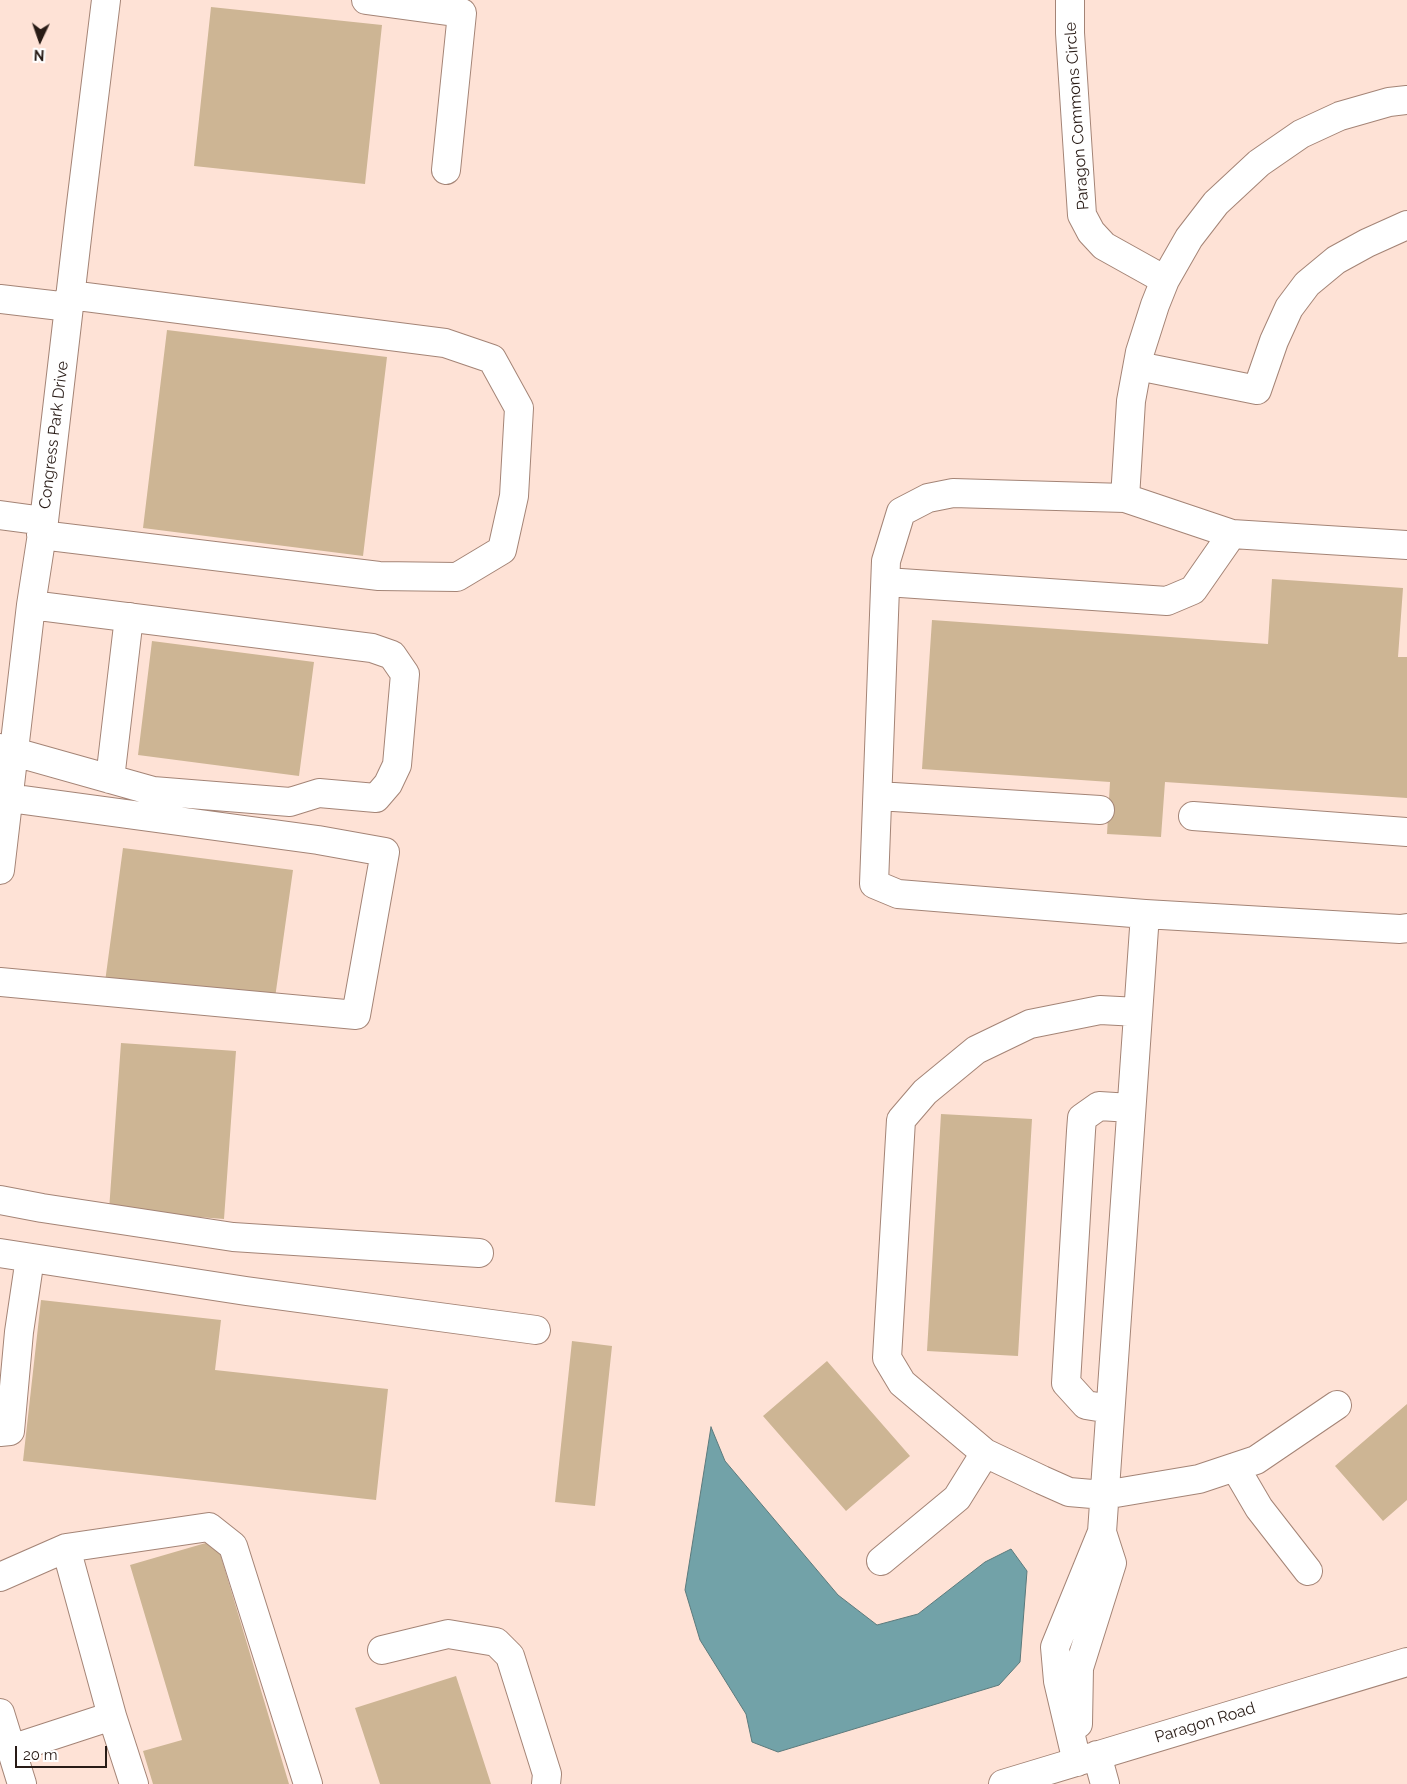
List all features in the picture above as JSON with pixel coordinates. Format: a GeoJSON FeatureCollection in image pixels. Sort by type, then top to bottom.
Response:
{"type":"FeatureCollection","features":[{"type":"Feature","properties":{"kind":"street","name":"Congress Park Drive"},"geometry":{"type":"LineString","coordinates":[[0,870],[9,798],[7,750],[43,528],[106,0]]}},
{"type":"Feature","properties":{"kind":"street"},"geometry":{"type":"LineString","coordinates":[[366,0],[462,6],[446,170]]}},
{"type":"Feature","properties":{"kind":"street","name":"Paragon Commons Circle"},"geometry":{"type":"LineString","coordinates":[[1070,0],[1070,33],[1082,215],[1091,232],[1104,246],[1165,280]]}},
{"type":"Feature","properties":{"kind":"street"},"geometry":{"type":"LineString","coordinates":[[1125,498],[1131,401],[1140,352],[1154,305],[1165,280],[1189,238],[1216,203],[1259,163],[1301,134],[1340,116],[1389,102],[1407,100]]}},
{"type":"Feature","properties":{"kind":"street"},"geometry":{"type":"LineString","coordinates":[[1138,366],[1257,390],[1274,341],[1289,308],[1307,284],[1336,260],[1367,243],[1407,226]]}},
{"type":"Feature","properties":{"kind":"street"},"geometry":{"type":"LineString","coordinates":[[0,299],[69,301],[445,343],[492,359],[519,408],[514,496],[502,550],[457,577],[379,576],[43,528],[0,515]]}},
{"type":"Feature","properties":{"kind":"street"},"geometry":{"type":"LineString","coordinates":[[1407,545],[1232,534],[1125,498],[953,493],[928,498],[901,512],[886,561],[874,884],[898,894],[1145,914],[1407,928]]}},
{"type":"Feature","properties":{"kind":"street"},"geometry":{"type":"LineString","coordinates":[[886,582],[1167,601],[1193,590],[1232,534]]}},
{"type":"Feature","properties":{"kind":"street"},"geometry":{"type":"LineString","coordinates":[[7,750],[153,791],[290,802],[319,793],[376,798],[388,784],[397,765],[404,674],[392,655],[372,648],[31,605]]}},
{"type":"Feature","properties":{"kind":"street"},"geometry":{"type":"LineString","coordinates":[[110,779],[129,617]]}},
{"type":"Feature","properties":{"kind":"street"},"geometry":{"type":"LineString","coordinates":[[878,796],[1100,810]]}},
{"type":"Feature","properties":{"kind":"street"},"geometry":{"type":"LineString","coordinates":[[0,982],[356,1016],[385,852],[318,840],[9,798]]}},
{"type":"Feature","properties":{"kind":"street"},"geometry":{"type":"LineString","coordinates":[[1193,816],[1407,832]]}},
{"type":"Feature","properties":{"kind":"street"},"geometry":{"type":"LineString","coordinates":[[1105,1784],[1087,1758],[1058,1681],[1055,1647],[1102,1532],[1145,914]]}},
{"type":"Feature","properties":{"kind":"street"},"geometry":{"type":"LineString","coordinates":[[1138,1012],[1100,1010],[1030,1024],[976,1050],[925,1092],[901,1120],[887,1358],[902,1383],[985,1452],[1069,1492],[1104,1495],[1200,1479],[1256,1460],[1337,1405]]}},
{"type":"Feature","properties":{"kind":"street"},"geometry":{"type":"LineString","coordinates":[[1110,1409],[1086,1405],[1066,1383],[1081,1131],[1082,1118],[1099,1106],[1131,1108]]}},
{"type":"Feature","properties":{"kind":"street"},"geometry":{"type":"LineString","coordinates":[[0,1200],[233,1237],[479,1253]]}},
{"type":"Feature","properties":{"kind":"street"},"geometry":{"type":"LineString","coordinates":[[0,1254],[246,1291],[536,1330]]}},
{"type":"Feature","properties":{"kind":"street"},"geometry":{"type":"LineString","coordinates":[[0,1432],[10,1431],[19,1332],[30,1258]]}},
{"type":"Feature","properties":{"kind":"street"},"geometry":{"type":"LineString","coordinates":[[881,1560],[957,1498],[985,1452]]}},
{"type":"Feature","properties":{"kind":"street"},"geometry":{"type":"LineString","coordinates":[[1235,1467],[1259,1508],[1308,1570]]}},
{"type":"Feature","properties":{"kind":"street"},"geometry":{"type":"LineString","coordinates":[[0,1577],[66,1548],[209,1527],[233,1546],[308,1784]]}},
{"type":"Feature","properties":{"kind":"street"},"geometry":{"type":"LineString","coordinates":[[66,1548],[112,1716],[134,1784]]}},
{"type":"Feature","properties":{"kind":"street"},"geometry":{"type":"LineString","coordinates":[[382,1650],[448,1634],[496,1642],[510,1656],[546,1774],[546,1784]]}},
{"type":"Feature","properties":{"kind":"street","name":"Paragon Road"},"geometry":{"type":"LineString","coordinates":[[1003,1784],[1087,1758],[1405,1668]]}},
{"type":"Feature","properties":{"kind":"street"},"geometry":{"type":"LineString","coordinates":[[0,1713],[22,1784]]}},
{"type":"Feature","properties":{"kind":"street"},"geometry":{"type":"LineString","coordinates":[[11,1750],[112,1716]]}},
{"type":"Feature","properties":{"kind":"water"},"geometry":{"type":"Polygon","coordinates":[[[711,1427],[725,1461],[838,1595],[877,1625],[918,1614],[985,1562],[1011,1549],[1027,1571],[1020,1662],[999,1685],[778,1752],[752,1742],[746,1714],[700,1640],[685,1590],[711,1427]]]}},
{"type":"Feature","properties":{"kind":"building"},"geometry":{"type":"Polygon","coordinates":[[[211,7],[382,25],[365,184],[194,166],[211,7]]]}},
{"type":"Feature","properties":{"kind":"building"},"geometry":{"type":"Polygon","coordinates":[[[167,330],[387,357],[363,556],[143,528],[167,330]]]}},
{"type":"Feature","properties":{"kind":"building"},"geometry":{"type":"Polygon","coordinates":[[[1272,579],[1403,588],[1398,657],[1407,657],[1407,798],[1165,782],[1161,837],[1107,834],[1110,782],[922,769],[932,620],[1268,644],[1272,579]]]}},
{"type":"Feature","properties":{"kind":"building"},"geometry":{"type":"Polygon","coordinates":[[[152,641],[314,662],[299,776],[138,755],[152,641]]]}},
{"type":"Feature","properties":{"kind":"building"},"geometry":{"type":"Polygon","coordinates":[[[123,848],[293,870],[274,1005],[105,982],[123,848]]]}},
{"type":"Feature","properties":{"kind":"building"},"geometry":{"type":"Polygon","coordinates":[[[121,1043],[236,1051],[224,1219],[109,1210],[121,1043]]]}},
{"type":"Feature","properties":{"kind":"building"},"geometry":{"type":"Polygon","coordinates":[[[941,1114],[1032,1119],[1018,1356],[927,1351],[941,1114]]]}},
{"type":"Feature","properties":{"kind":"building"},"geometry":{"type":"Polygon","coordinates":[[[41,1300],[221,1320],[215,1370],[388,1389],[376,1500],[23,1461],[41,1300]]]}},
{"type":"Feature","properties":{"kind":"building"},"geometry":{"type":"Polygon","coordinates":[[[572,1341],[612,1346],[595,1506],[555,1502],[572,1341]]]}},
{"type":"Feature","properties":{"kind":"building"},"geometry":{"type":"Polygon","coordinates":[[[827,1361],[910,1456],[846,1511],[763,1416],[827,1361]]]}},
{"type":"Feature","properties":{"kind":"building"},"geometry":{"type":"Polygon","coordinates":[[[1407,1404],[1407,1500],[1383,1521],[1335,1466],[1407,1404]]]}},
{"type":"Feature","properties":{"kind":"building"},"geometry":{"type":"Polygon","coordinates":[[[216,1540],[289,1784],[153,1784],[143,1751],[182,1740],[130,1565],[216,1540]]]}},
{"type":"Feature","properties":{"kind":"building"},"geometry":{"type":"Polygon","coordinates":[[[456,1676],[491,1784],[380,1784],[355,1708],[456,1676]]]}}]}
